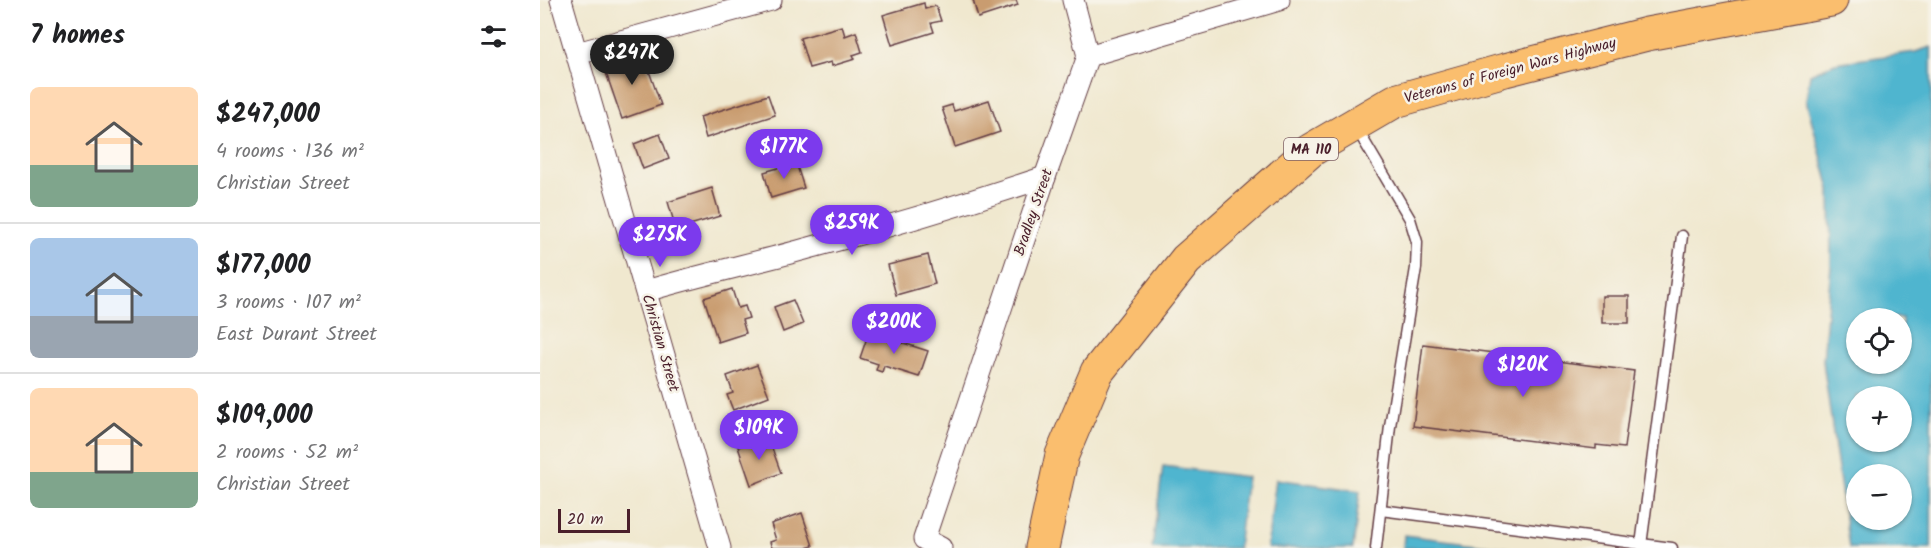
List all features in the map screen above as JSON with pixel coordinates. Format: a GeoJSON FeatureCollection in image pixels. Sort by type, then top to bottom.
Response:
{"type":"FeatureCollection","features":[{"type":"Feature","properties":{"kind":"main road","name":"Veterans of Foreign Wars Highway"},"geometry":{"type":"LineString","coordinates":[[1042,548],[1062,455],[1097,372],[1186,261],[1311,150],[1395,101],[1647,34],[1831,0]]}},
{"type":"Feature","properties":{"kind":"street","name":"Christian Street"},"geometry":{"type":"LineString","coordinates":[[561,0],[720,548]]}},
{"type":"Feature","properties":{"kind":"street"},"geometry":{"type":"LineString","coordinates":[[577,53],[771,0]]}},
{"type":"Feature","properties":{"kind":"street"},"geometry":{"type":"LineString","coordinates":[[1072,0],[1088,56],[1279,0]]}},
{"type":"Feature","properties":{"kind":"street","name":"Bradley Street"},"geometry":{"type":"LineString","coordinates":[[941,548],[924,539],[1045,177],[1088,56]]}},
{"type":"Feature","properties":{"kind":"street"},"geometry":{"type":"LineString","coordinates":[[646,291],[938,212],[1045,177]]}},
{"type":"Feature","properties":{"kind":"lane"},"geometry":{"type":"LineString","coordinates":[[1354,124],[1410,219],[1417,242],[1416,268],[1390,426],[1376,548]]}},
{"type":"Feature","properties":{"kind":"lane"},"geometry":{"type":"LineString","coordinates":[[1641,545],[1682,236]]}},
{"type":"Feature","properties":{"kind":"lane"},"geometry":{"type":"LineString","coordinates":[[1381,510],[1672,548]]}},
{"type":"Feature","properties":{"kind":"water"},"geometry":{"type":"Polygon","coordinates":[[[1931,47],[1931,548],[1849,548],[1846,530],[1912,530],[1912,464],[1846,464],[1846,526],[1823,361],[1831,265],[1830,189],[1806,100],[1810,74],[1835,63],[1915,52],[1931,47]]]}},
{"type":"Feature","properties":{"kind":"water"},"geometry":{"type":"Polygon","coordinates":[[[1163,466],[1247,477],[1238,548],[1152,548],[1163,466]]]}},
{"type":"Feature","properties":{"kind":"water"},"geometry":{"type":"Polygon","coordinates":[[[1276,479],[1360,491],[1353,548],[1267,548],[1276,479]]]}},
{"type":"Feature","properties":{"kind":"water"},"geometry":{"type":"Polygon","coordinates":[[[1404,535],[1507,548],[1403,548],[1404,535]]]}},
{"type":"Feature","properties":{"kind":"building"},"geometry":{"type":"Polygon","coordinates":[[[973,0],[1016,0],[1018,5],[978,18],[973,0]]]}},
{"type":"Feature","properties":{"kind":"building"},"geometry":{"type":"Polygon","coordinates":[[[924,3],[925,9],[936,6],[941,21],[931,23],[934,32],[892,45],[883,15],[924,3]]]}},
{"type":"Feature","properties":{"kind":"building"},"geometry":{"type":"Polygon","coordinates":[[[842,26],[845,36],[856,32],[862,52],[853,55],[855,59],[832,66],[831,62],[809,68],[800,38],[842,26]]]}},
{"type":"Feature","properties":{"kind":"building"},"geometry":{"type":"Polygon","coordinates":[[[643,54],[661,105],[622,119],[604,67],[643,54]]]}},
{"type":"Feature","properties":{"kind":"building"},"geometry":{"type":"Polygon","coordinates":[[[768,95],[775,115],[706,138],[700,117],[768,95]]]}},
{"type":"Feature","properties":{"kind":"building"},"geometry":{"type":"Polygon","coordinates":[[[989,100],[1000,132],[955,147],[942,108],[952,105],[954,111],[989,100]]]}},
{"type":"Feature","properties":{"kind":"building"},"geometry":{"type":"Polygon","coordinates":[[[660,134],[669,159],[643,169],[634,144],[660,134]]]}},
{"type":"Feature","properties":{"kind":"building"},"geometry":{"type":"Polygon","coordinates":[[[796,163],[804,188],[771,198],[764,172],[796,163]]]}},
{"type":"Feature","properties":{"kind":"building"},"geometry":{"type":"Polygon","coordinates":[[[712,188],[720,216],[676,229],[668,202],[712,188]]]}},
{"type":"Feature","properties":{"kind":"building"},"geometry":{"type":"Polygon","coordinates":[[[928,255],[935,284],[896,295],[888,265],[928,255]]]}},
{"type":"Feature","properties":{"kind":"building"},"geometry":{"type":"Polygon","coordinates":[[[732,289],[738,308],[745,306],[749,318],[742,320],[746,333],[718,342],[704,298],[732,289]]]}},
{"type":"Feature","properties":{"kind":"building"},"geometry":{"type":"Polygon","coordinates":[[[1602,296],[1629,296],[1629,323],[1602,323],[1602,296]]]}},
{"type":"Feature","properties":{"kind":"building"},"geometry":{"type":"Polygon","coordinates":[[[793,300],[803,324],[783,332],[774,307],[793,300]]]}},
{"type":"Feature","properties":{"kind":"building"},"geometry":{"type":"Polygon","coordinates":[[[869,332],[928,351],[919,377],[884,366],[882,372],[876,370],[878,364],[860,358],[869,332]]]}},
{"type":"Feature","properties":{"kind":"building"},"geometry":{"type":"Polygon","coordinates":[[[1423,344],[1634,371],[1624,448],[1596,445],[1596,449],[1413,426],[1423,344]]]}},
{"type":"Feature","properties":{"kind":"building"},"geometry":{"type":"Polygon","coordinates":[[[757,365],[769,396],[733,410],[727,395],[733,393],[727,376],[757,365]]]}},
{"type":"Feature","properties":{"kind":"building"},"geometry":{"type":"Polygon","coordinates":[[[768,437],[781,473],[751,485],[738,447],[768,437]]]}},
{"type":"Feature","properties":{"kind":"building"},"geometry":{"type":"Polygon","coordinates":[[[802,513],[813,546],[772,548],[770,542],[776,540],[771,524],[802,513]]]}}]}
